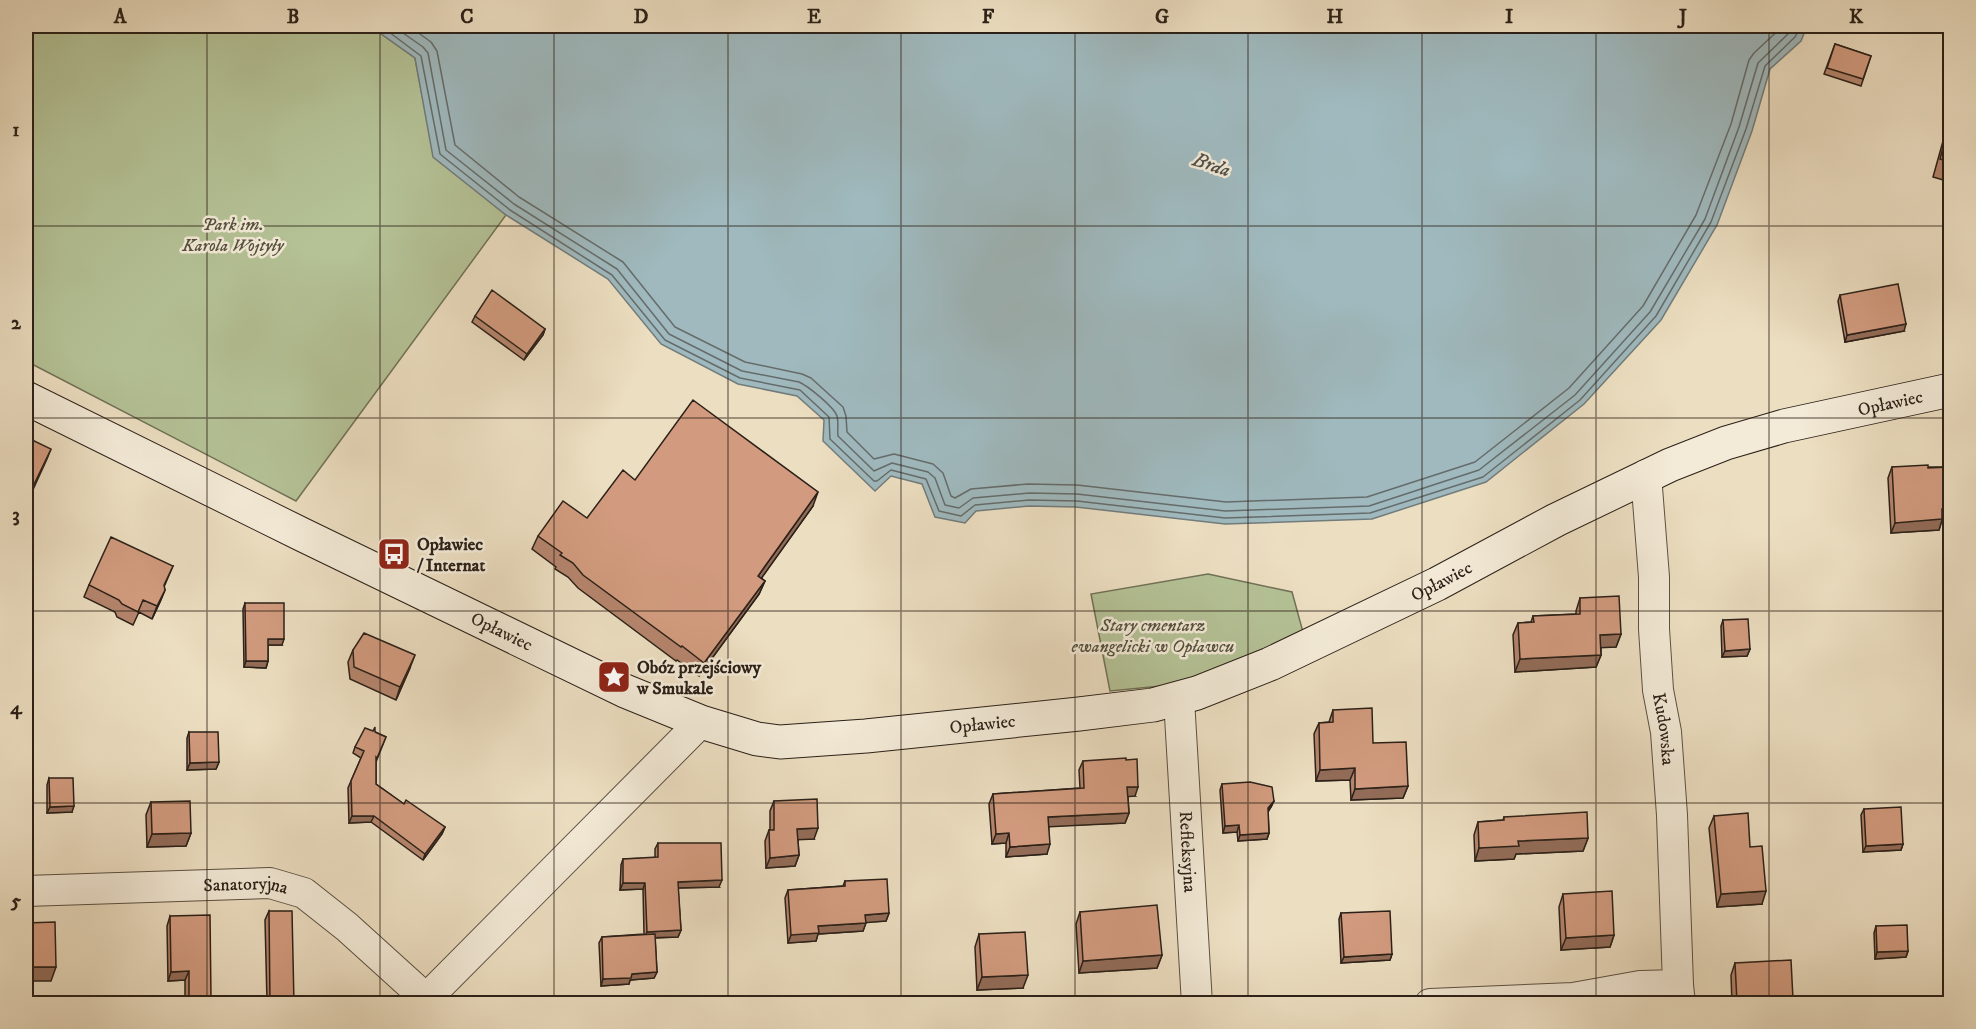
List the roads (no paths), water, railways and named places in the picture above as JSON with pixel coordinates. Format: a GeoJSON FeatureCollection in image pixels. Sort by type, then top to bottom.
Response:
{"type":"FeatureCollection","features":[{"type":"Feature","properties":{"kind":"street","name":"Opławiec"},"geometry":{"type":"LineString","coordinates":[[26,398],[283,526],[626,691],[701,722],[757,739],[780,742],[1079,714],[1153,705],[1179,699],[1208,690],[1270,664],[1437,584],[1556,520],[1670,465],[1756,433],[1950,390]]}},
{"type":"Feature","properties":{"kind":"street","name":"Kudowska"},"geometry":{"type":"LineString","coordinates":[[1647,475],[1658,690],[1666,732],[1672,815],[1679,994]]}},
{"type":"Feature","properties":{"kind":"street","name":"Refleksyjna"},"geometry":{"type":"LineString","coordinates":[[1179,699],[1197,1004]]}},
{"type":"Feature","properties":{"kind":"street","name":"Sanatoryjna"},"geometry":{"type":"LineString","coordinates":[[26,891],[270,883],[304,893],[348,927],[427,1002],[701,722]]}},
{"type":"Feature","properties":{"kind":"street"},"geometry":{"type":"LineString","coordinates":[[1430,1004],[1573,998],[1640,986],[1679,994]]}},
{"type":"Feature","properties":{"kind":"water","name":"Brda"},"geometry":{"type":"Polygon","coordinates":[[[370,26],[1807,26],[1801,41],[1770,69],[1752,131],[1717,225],[1661,320],[1584,404],[1486,482],[1372,519],[1225,524],[1076,507],[1029,506],[976,511],[965,523],[935,517],[922,484],[891,476],[875,491],[823,441],[824,420],[797,396],[738,384],[661,344],[608,279],[506,215],[433,157],[415,58],[370,26]]]}},
{"type":"Feature","properties":{"kind":"place","name":"Opławiec / Internat"},"geometry":{"type":"Point","coordinates":[394,554]}},
{"type":"Feature","properties":{"kind":"place","name":"Obóz przejściowy w Smukale"},"geometry":{"type":"Point","coordinates":[614,677]}},
{"type":"Feature","properties":{"kind":"park label","name":"Park im. Karola Wojtyły"},"geometry":{"type":"Point","coordinates":[233,234]}},
{"type":"Feature","properties":{"kind":"park label","name":"Stary cmentarz ewangelicki w Opławcu"},"geometry":{"type":"Point","coordinates":[1153,635]}}]}
